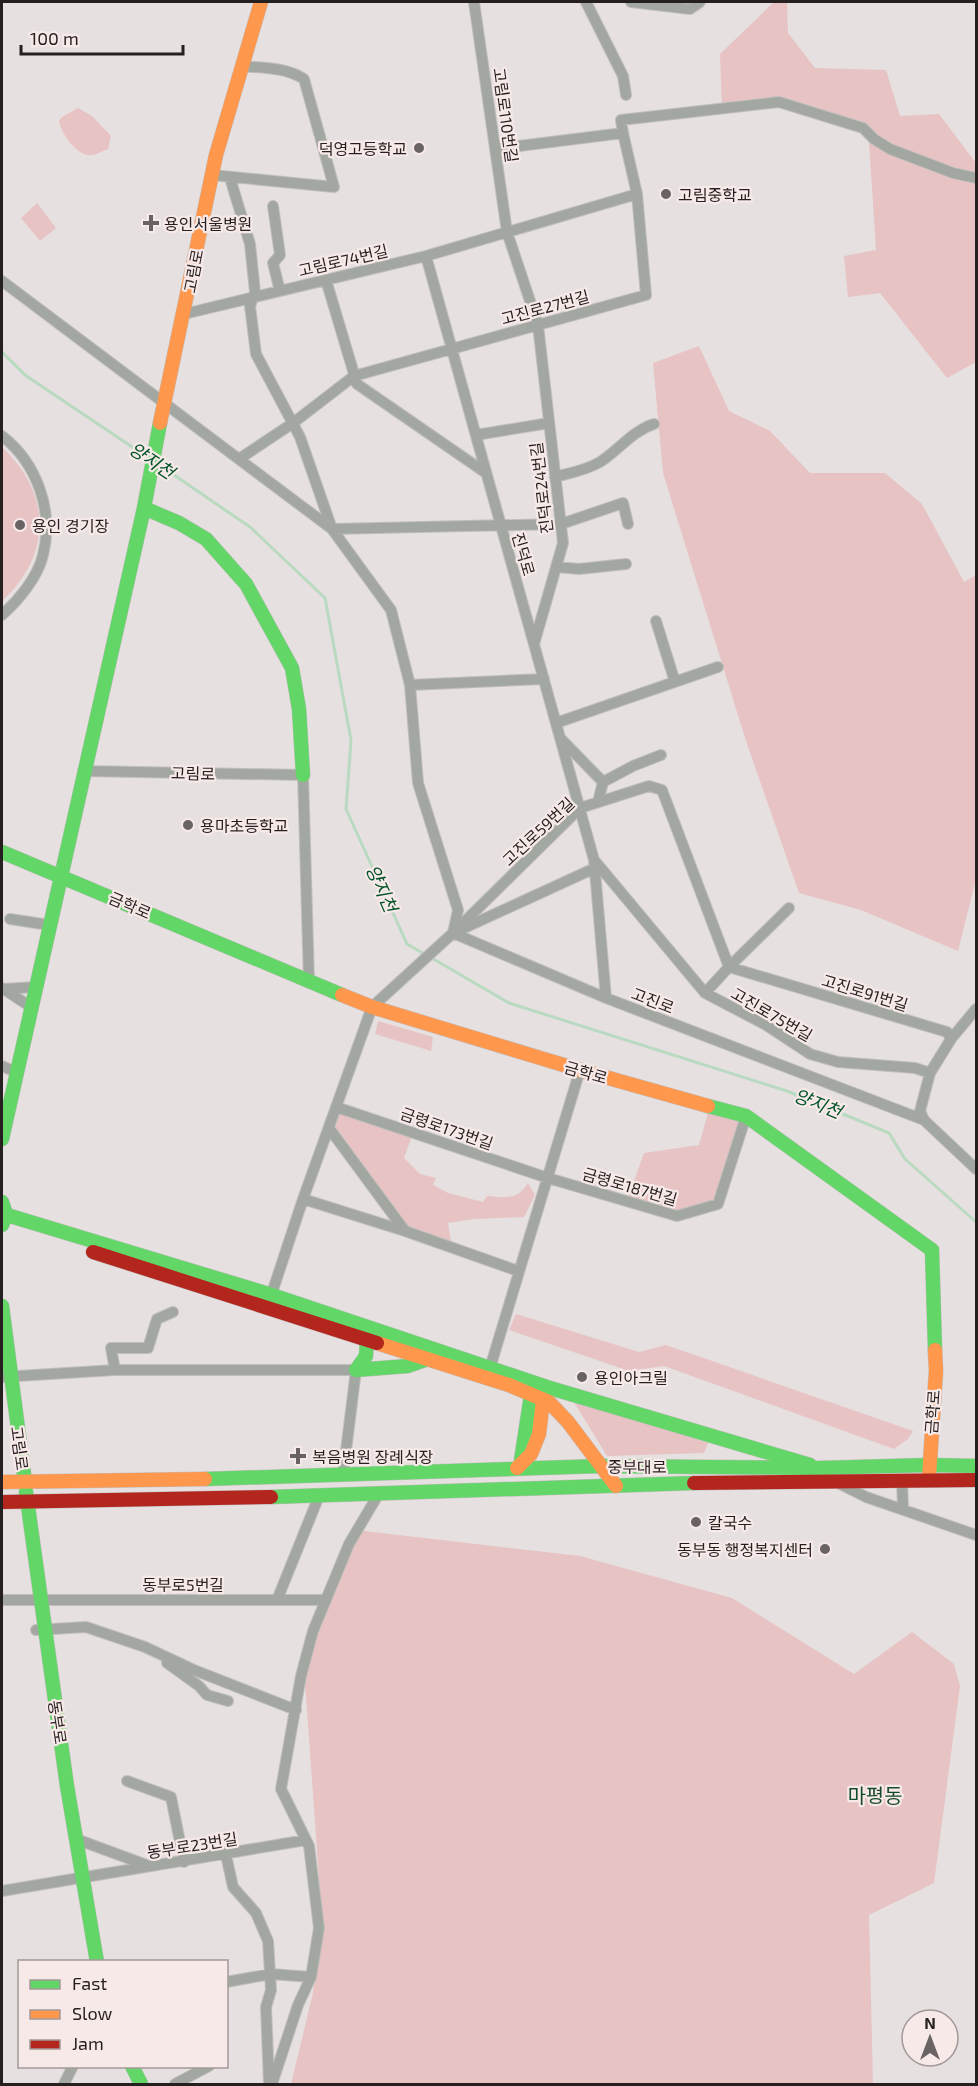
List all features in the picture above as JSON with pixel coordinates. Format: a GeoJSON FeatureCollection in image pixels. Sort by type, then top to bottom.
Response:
{"type":"FeatureCollection","features":[{"type":"Feature","properties":{"kind":"main road","name":"고림로"},"geometry":{"type":"LineString","coordinates":[[2,1139],[4,1108],[16,1072],[144,508],[212,175],[241,66],[261,2]]}},
{"type":"Feature","properties":{"kind":"main road"},"geometry":{"type":"LineString","coordinates":[[144,508],[179,523],[206,539],[246,584],[292,668],[299,709],[303,775]]}},
{"type":"Feature","properties":{"kind":"main road","name":"금학로"},"geometry":{"type":"LineString","coordinates":[[2,852],[309,981],[580,1070],[746,1116],[932,1250],[936,1371],[928,1465],[929,1480]]}},
{"type":"Feature","properties":{"kind":"main road"},"geometry":{"type":"LineString","coordinates":[[3,1216],[550,1388],[818,1468]]}},
{"type":"Feature","properties":{"kind":"main road"},"geometry":{"type":"LineString","coordinates":[[270,1301],[367,1339],[509,1385],[549,1402],[568,1422],[616,1486]]}},
{"type":"Feature","properties":{"kind":"main road","name":"고림로"},"geometry":{"type":"LineString","coordinates":[[2,1306],[6,1377],[25,1482]]}},
{"type":"Feature","properties":{"kind":"main road"},"geometry":{"type":"LineString","coordinates":[[356,1370],[366,1361],[369,1349],[367,1339]]}},
{"type":"Feature","properties":{"kind":"main road"},"geometry":{"type":"LineString","coordinates":[[356,1370],[408,1366],[428,1359]]}},
{"type":"Feature","properties":{"kind":"main road"},"geometry":{"type":"LineString","coordinates":[[517,1468],[523,1456],[537,1397]]}},
{"type":"Feature","properties":{"kind":"main road","name":"중부대로"},"geometry":{"type":"LineString","coordinates":[[25,1482],[297,1477],[601,1466],[818,1468],[976,1466]]}},
{"type":"Feature","properties":{"kind":"main road","name":"중부대로"},"geometry":{"type":"LineString","coordinates":[[27,1502],[378,1495],[616,1486],[976,1480]]}},
{"type":"Feature","properties":{"kind":"main road"},"geometry":{"type":"LineString","coordinates":[[2,1482],[25,1482]]}},
{"type":"Feature","properties":{"kind":"main road","name":"동부로"},"geometry":{"type":"LineString","coordinates":[[25,1482],[40,1598],[40,1630],[97,1960]]}},
{"type":"Feature","properties":{"kind":"main road"},"geometry":{"type":"LineString","coordinates":[[2,1502],[27,1502]]}},
{"type":"Feature","properties":{"kind":"main road"},"geometry":{"type":"LineString","coordinates":[[132,2068],[141,2085]]}},
{"type":"Feature","properties":{"kind":"street","name":"고림로110번길"},"geometry":{"type":"LineString","coordinates":[[474,2],[507,232]]}},
{"type":"Feature","properties":{"kind":"street"},"geometry":{"type":"LineString","coordinates":[[586,2],[623,76],[626,95]]}},
{"type":"Feature","properties":{"kind":"street"},"geometry":{"type":"LineString","coordinates":[[632,2],[690,9],[700,2]]}},
{"type":"Feature","properties":{"kind":"street"},"geometry":{"type":"LineString","coordinates":[[212,175],[334,187],[304,79],[272,68],[241,66]]}},
{"type":"Feature","properties":{"kind":"street"},"geometry":{"type":"LineString","coordinates":[[637,194],[621,120],[779,102],[863,128],[874,139],[890,149],[953,173],[976,178]]}},
{"type":"Feature","properties":{"kind":"street"},"geometry":{"type":"LineString","coordinates":[[495,150],[623,133]]}},
{"type":"Feature","properties":{"kind":"street"},"geometry":{"type":"LineString","coordinates":[[230,178],[250,244],[255,292],[250,306],[256,354],[300,436],[332,529]]}},
{"type":"Feature","properties":{"kind":"street","name":"고림로74번길"},"geometry":{"type":"LineString","coordinates":[[184,314],[426,256],[637,194]]}},
{"type":"Feature","properties":{"kind":"street","name":"고진로27번길"},"geometry":{"type":"LineString","coordinates":[[354,376],[646,295],[637,194]]}},
{"type":"Feature","properties":{"kind":"street"},"geometry":{"type":"LineString","coordinates":[[273,206],[280,255],[273,263],[280,291]]}},
{"type":"Feature","properties":{"kind":"street"},"geometry":{"type":"LineString","coordinates":[[507,232],[538,324]]}},
{"type":"Feature","properties":{"kind":"street","name":"진덕로"},"geometry":{"type":"LineString","coordinates":[[426,256],[595,864],[606,998]]}},
{"type":"Feature","properties":{"kind":"street"},"geometry":{"type":"LineString","coordinates":[[326,280],[357,384],[486,473]]}},
{"type":"Feature","properties":{"kind":"street"},"geometry":{"type":"LineString","coordinates":[[2,281],[164,405],[332,529],[391,610],[410,686],[418,783],[458,910],[450,936]]}},
{"type":"Feature","properties":{"kind":"street","name":"진덕로24번길"},"geometry":{"type":"LineString","coordinates":[[534,645],[563,543],[538,324]]}},
{"type":"Feature","properties":{"kind":"street"},"geometry":{"type":"LineString","coordinates":[[239,459],[293,423],[354,376]]}},
{"type":"Feature","properties":{"kind":"street"},"geometry":{"type":"LineString","coordinates":[[476,435],[549,423]]}},
{"type":"Feature","properties":{"kind":"street"},"geometry":{"type":"LineString","coordinates":[[555,477],[598,463],[630,436],[654,424]]}},
{"type":"Feature","properties":{"kind":"street"},"geometry":{"type":"LineString","coordinates":[[2,436],[14,445],[31,467],[41,494],[47,522],[43,557],[26,590],[2,615]]}},
{"type":"Feature","properties":{"kind":"street"},"geometry":{"type":"LineString","coordinates":[[332,529],[561,524],[623,503],[628,524]]}},
{"type":"Feature","properties":{"kind":"street"},"geometry":{"type":"LineString","coordinates":[[556,567],[579,569],[626,564]]}},
{"type":"Feature","properties":{"kind":"street"},"geometry":{"type":"LineString","coordinates":[[656,621],[675,682]]}},
{"type":"Feature","properties":{"kind":"street"},"geometry":{"type":"LineString","coordinates":[[556,723],[718,667]]}},
{"type":"Feature","properties":{"kind":"street"},"geometry":{"type":"LineString","coordinates":[[410,686],[544,679]]}},
{"type":"Feature","properties":{"kind":"street"},"geometry":{"type":"LineString","coordinates":[[560,738],[603,783]]}},
{"type":"Feature","properties":{"kind":"street"},"geometry":{"type":"LineString","coordinates":[[598,802],[603,783],[633,766],[661,755]]}},
{"type":"Feature","properties":{"kind":"street","name":"고림로"},"geometry":{"type":"LineString","coordinates":[[83,771],[303,775]]}},
{"type":"Feature","properties":{"kind":"street"},"geometry":{"type":"LineString","coordinates":[[303,775],[309,981]]}},
{"type":"Feature","properties":{"kind":"street","name":"고진로59번길"},"geometry":{"type":"LineString","coordinates":[[377,1002],[450,936],[580,808],[649,786],[662,790],[729,967]]}},
{"type":"Feature","properties":{"kind":"street"},"geometry":{"type":"LineString","coordinates":[[450,936],[595,864]]}},
{"type":"Feature","properties":{"kind":"street","name":"진덕로"},"geometry":{"type":"LineString","coordinates":[[595,864],[705,993]]}},
{"type":"Feature","properties":{"kind":"street","name":"고진로75번길"},"geometry":{"type":"LineString","coordinates":[[789,908],[705,993],[766,1025],[810,1054],[838,1062],[915,1068],[930,1073]]}},
{"type":"Feature","properties":{"kind":"street"},"geometry":{"type":"LineString","coordinates":[[10,919],[49,926]]}},
{"type":"Feature","properties":{"kind":"street","name":"고진로"},"geometry":{"type":"LineString","coordinates":[[450,936],[924,1120],[976,1169]]}},
{"type":"Feature","properties":{"kind":"street","name":"고진로91번길"},"geometry":{"type":"LineString","coordinates":[[729,967],[947,1032],[951,1039]]}},
{"type":"Feature","properties":{"kind":"street"},"geometry":{"type":"LineString","coordinates":[[3,989],[35,987]]}},
{"type":"Feature","properties":{"kind":"street"},"geometry":{"type":"LineString","coordinates":[[3,989],[30,1007]]}},
{"type":"Feature","properties":{"kind":"street"},"geometry":{"type":"LineString","coordinates":[[270,1301],[303,1199],[377,1002]]}},
{"type":"Feature","properties":{"kind":"street"},"geometry":{"type":"LineString","coordinates":[[924,1120],[920,1111],[930,1073],[951,1039],[976,1009]]}},
{"type":"Feature","properties":{"kind":"street"},"geometry":{"type":"LineString","coordinates":[[2,1066],[16,1072]]}},
{"type":"Feature","properties":{"kind":"street"},"geometry":{"type":"LineString","coordinates":[[490,1368],[580,1070]]}},
{"type":"Feature","properties":{"kind":"street","name":"금령로173번길"},"geometry":{"type":"LineString","coordinates":[[336,1107],[548,1178]]}},
{"type":"Feature","properties":{"kind":"street","name":"금령로187번길"},"geometry":{"type":"LineString","coordinates":[[548,1178],[677,1216],[718,1204],[746,1116]]}},
{"type":"Feature","properties":{"kind":"street"},"geometry":{"type":"LineString","coordinates":[[329,1128],[405,1231]]}},
{"type":"Feature","properties":{"kind":"street"},"geometry":{"type":"LineString","coordinates":[[303,1199],[405,1231],[518,1271]]}},
{"type":"Feature","properties":{"kind":"street"},"geometry":{"type":"LineString","coordinates":[[115,1370],[111,1348],[148,1348],[157,1319],[173,1312]]}},
{"type":"Feature","properties":{"kind":"street"},"geometry":{"type":"LineString","coordinates":[[6,1377],[115,1370],[356,1370],[343,1475]]}},
{"type":"Feature","properties":{"kind":"street"},"geometry":{"type":"LineString","coordinates":[[902,1480],[903,1508]]}},
{"type":"Feature","properties":{"kind":"street"},"geometry":{"type":"LineString","coordinates":[[834,1481],[866,1497],[976,1535]]}},
{"type":"Feature","properties":{"kind":"street"},"geometry":{"type":"LineString","coordinates":[[270,2085],[298,2005],[311,1977],[319,1928],[309,1846],[281,1789],[301,1676],[313,1631],[349,1544],[378,1495]]}},
{"type":"Feature","properties":{"kind":"street"},"geometry":{"type":"LineString","coordinates":[[277,1600],[319,1496]]}},
{"type":"Feature","properties":{"kind":"street","name":"동부로5번길"},"geometry":{"type":"LineString","coordinates":[[2,1600],[40,1598],[326,1600]]}},
{"type":"Feature","properties":{"kind":"street"},"geometry":{"type":"LineString","coordinates":[[40,1630],[86,1627],[145,1647],[194,1670],[296,1710]]}},
{"type":"Feature","properties":{"kind":"street"},"geometry":{"type":"LineString","coordinates":[[145,1647],[199,1686],[207,1695],[228,1701]]}},
{"type":"Feature","properties":{"kind":"street"},"geometry":{"type":"LineString","coordinates":[[127,1781],[171,1797],[184,1862]]}},
{"type":"Feature","properties":{"kind":"street"},"geometry":{"type":"LineString","coordinates":[[76,1839],[151,1867]]}},
{"type":"Feature","properties":{"kind":"street","name":"동부로23번길"},"geometry":{"type":"LineString","coordinates":[[2,1891],[306,1840]]}},
{"type":"Feature","properties":{"kind":"street"},"geometry":{"type":"LineString","coordinates":[[226,1854],[233,1887],[256,1913],[268,1941],[271,1990],[266,2007],[270,2085]]}},
{"type":"Feature","properties":{"kind":"street"},"geometry":{"type":"LineString","coordinates":[[228,1982],[271,1974],[311,1977]]}},
{"type":"Feature","properties":{"kind":"street"},"geometry":{"type":"LineString","coordinates":[[64,2085],[72,2068]]}},
{"type":"Feature","properties":{"kind":"street"},"geometry":{"type":"LineString","coordinates":[[175,2085],[207,2068]]}},
{"type":"Feature","properties":{"kind":"shaded area"},"geometry":{"type":"Polygon","coordinates":[[[774,2],[787,2],[788,33],[815,68],[886,70],[900,116],[939,114],[976,163],[976,362],[947,378],[880,293],[848,297],[844,256],[876,250],[868,126],[779,100],[722,108],[720,54],[774,2]]]}},
{"type":"Feature","properties":{"kind":"shaded area"},"geometry":{"type":"Polygon","coordinates":[[[78,108],[92,116],[111,136],[108,149],[88,155],[78,151],[69,142],[59,121],[78,108]]]}},
{"type":"Feature","properties":{"kind":"shaded area"},"geometry":{"type":"Polygon","coordinates":[[[37,203],[56,228],[40,241],[21,218],[37,203]]]}},
{"type":"Feature","properties":{"kind":"shaded area"},"geometry":{"type":"Polygon","coordinates":[[[699,346],[729,411],[770,431],[810,473],[885,473],[922,504],[964,582],[976,575],[976,879],[958,951],[861,910],[799,893],[746,741],[663,473],[653,363],[699,346]]]}},
{"type":"Feature","properties":{"kind":"shaded area","name":"용인 경기장"},"geometry":{"type":"Polygon","coordinates":[[[2,447],[18,465],[30,484],[37,504],[40,524],[37,544],[30,564],[18,583],[2,601],[2,447]]]}},
{"type":"Feature","properties":{"kind":"shaded area"},"geometry":{"type":"Polygon","coordinates":[[[378,1021],[433,1037],[431,1051],[375,1034],[378,1021]]]}},
{"type":"Feature","properties":{"kind":"shaded area"},"geometry":{"type":"Polygon","coordinates":[[[710,1106],[746,1116],[718,1204],[677,1216],[627,1201],[644,1153],[699,1145],[710,1106]]]}},
{"type":"Feature","properties":{"kind":"shaded area"},"geometry":{"type":"Polygon","coordinates":[[[336,1107],[413,1133],[404,1158],[420,1174],[436,1178],[433,1185],[448,1193],[483,1202],[487,1196],[511,1197],[520,1193],[528,1183],[535,1195],[524,1217],[474,1219],[448,1223],[452,1248],[405,1231],[329,1128],[336,1107]]]}},
{"type":"Feature","properties":{"kind":"shaded area"},"geometry":{"type":"Polygon","coordinates":[[[516,1314],[639,1352],[666,1345],[913,1431],[908,1439],[894,1449],[664,1366],[629,1371],[509,1330],[516,1314]]]}},
{"type":"Feature","properties":{"kind":"shaded area"},"geometry":{"type":"Polygon","coordinates":[[[572,1399],[708,1443],[704,1453],[607,1456],[572,1399]]]}},
{"type":"Feature","properties":{"kind":"shaded area"},"geometry":{"type":"Polygon","coordinates":[[[356,1530],[580,1556],[732,1598],[854,1674],[912,1632],[954,1664],[960,1686],[934,1883],[869,1915],[873,2084],[291,2084],[313,1993],[322,1921],[304,1668],[356,1530]]]}},
{"type":"Feature","properties":{"kind":"waterway","name":"양지천"},"geometry":{"type":"LineString","coordinates":[[2,352],[25,375],[147,457]]}},
{"type":"Feature","properties":{"kind":"waterway","name":"양지천"},"geometry":{"type":"LineString","coordinates":[[158,464],[250,527],[325,598],[351,740],[346,809],[407,944],[424,954]]}},
{"type":"Feature","properties":{"kind":"waterway","name":"양지천"},"geometry":{"type":"LineString","coordinates":[[430,957],[509,1003],[787,1091],[889,1133],[905,1159],[976,1222]]}},
{"type":"Feature","properties":{"kind":"traffic: fast"},"geometry":{"type":"LineString","coordinates":[[2,1139],[144,508],[160,423]]}},
{"type":"Feature","properties":{"kind":"traffic: fast"},"geometry":{"type":"LineString","coordinates":[[144,508],[179,523],[206,539],[246,584],[292,668],[299,709],[303,775]]}},
{"type":"Feature","properties":{"kind":"traffic: fast"},"geometry":{"type":"LineString","coordinates":[[2,852],[342,995]]}},
{"type":"Feature","properties":{"kind":"traffic: fast"},"geometry":{"type":"LineString","coordinates":[[708,1106],[746,1116],[932,1250],[935,1350]]}},
{"type":"Feature","properties":{"kind":"traffic: fast"},"geometry":{"type":"LineString","coordinates":[[2,1202],[6,1214],[2,1225]]}},
{"type":"Feature","properties":{"kind":"traffic: fast"},"geometry":{"type":"LineString","coordinates":[[7,1215],[272,1295],[550,1388],[810,1465]]}},
{"type":"Feature","properties":{"kind":"traffic: fast"},"geometry":{"type":"LineString","coordinates":[[2,1306],[25,1482]]}},
{"type":"Feature","properties":{"kind":"traffic: fast"},"geometry":{"type":"LineString","coordinates":[[367,1339],[366,1356],[356,1370],[408,1366],[428,1359]]}},
{"type":"Feature","properties":{"kind":"traffic: fast"},"geometry":{"type":"LineString","coordinates":[[521,1460],[531,1395]]}},
{"type":"Feature","properties":{"kind":"traffic: fast"},"geometry":{"type":"LineString","coordinates":[[205,1479],[601,1466],[818,1468],[976,1466]]}},
{"type":"Feature","properties":{"kind":"traffic: fast"},"geometry":{"type":"LineString","coordinates":[[271,1497],[694,1483]]}},
{"type":"Feature","properties":{"kind":"traffic: fast"},"geometry":{"type":"LineString","coordinates":[[26,1492],[67,1786],[97,1960]]}},
{"type":"Feature","properties":{"kind":"traffic: fast"},"geometry":{"type":"LineString","coordinates":[[133,2068],[141,2084]]}},
{"type":"Feature","properties":{"kind":"traffic: slow"},"geometry":{"type":"LineString","coordinates":[[160,423],[216,155],[261,2]]}},
{"type":"Feature","properties":{"kind":"traffic: slow"},"geometry":{"type":"LineString","coordinates":[[342,995],[372,1007],[708,1106]]}},
{"type":"Feature","properties":{"kind":"traffic: slow"},"geometry":{"type":"LineString","coordinates":[[377,1343],[509,1385],[549,1402],[568,1422],[616,1486]]}},
{"type":"Feature","properties":{"kind":"traffic: slow"},"geometry":{"type":"LineString","coordinates":[[929,1477],[936,1371],[935,1350]]}},
{"type":"Feature","properties":{"kind":"traffic: slow"},"geometry":{"type":"LineString","coordinates":[[517,1468],[531,1454],[539,1434],[543,1400]]}},
{"type":"Feature","properties":{"kind":"traffic: slow"},"geometry":{"type":"LineString","coordinates":[[2,1482],[205,1479]]}},
{"type":"Feature","properties":{"kind":"traffic: jam"},"geometry":{"type":"LineString","coordinates":[[93,1252],[377,1343]]}},
{"type":"Feature","properties":{"kind":"traffic: jam"},"geometry":{"type":"LineString","coordinates":[[694,1483],[976,1480]]}},
{"type":"Feature","properties":{"kind":"traffic: jam"},"geometry":{"type":"LineString","coordinates":[[2,1502],[271,1497]]}},
{"type":"Feature","properties":{"kind":"place","name":"덕영고등학교"},"geometry":{"type":"Point","coordinates":[419,148]}},
{"type":"Feature","properties":{"kind":"place","name":"고림중학교"},"geometry":{"type":"Point","coordinates":[666,194]}},
{"type":"Feature","properties":{"kind":"place","name":"용인서울병원"},"geometry":{"type":"Point","coordinates":[151,223]}},
{"type":"Feature","properties":{"kind":"place","name":"용인 경기장"},"geometry":{"type":"Point","coordinates":[20,525]}},
{"type":"Feature","properties":{"kind":"place","name":"용마초등학교"},"geometry":{"type":"Point","coordinates":[188,825]}},
{"type":"Feature","properties":{"kind":"place","name":"용인아크릴"},"geometry":{"type":"Point","coordinates":[582,1377]}},
{"type":"Feature","properties":{"kind":"place","name":"복음병원 장례식장"},"geometry":{"type":"Point","coordinates":[298,1456]}},
{"type":"Feature","properties":{"kind":"place","name":"칼국수"},"geometry":{"type":"Point","coordinates":[696,1522]}},
{"type":"Feature","properties":{"kind":"place","name":"동부동 행정복지센터"},"geometry":{"type":"Point","coordinates":[825,1549]}},
{"type":"Feature","properties":{"kind":"district","name":"마평동"},"geometry":{"type":"Point","coordinates":[875,1795]}}]}
